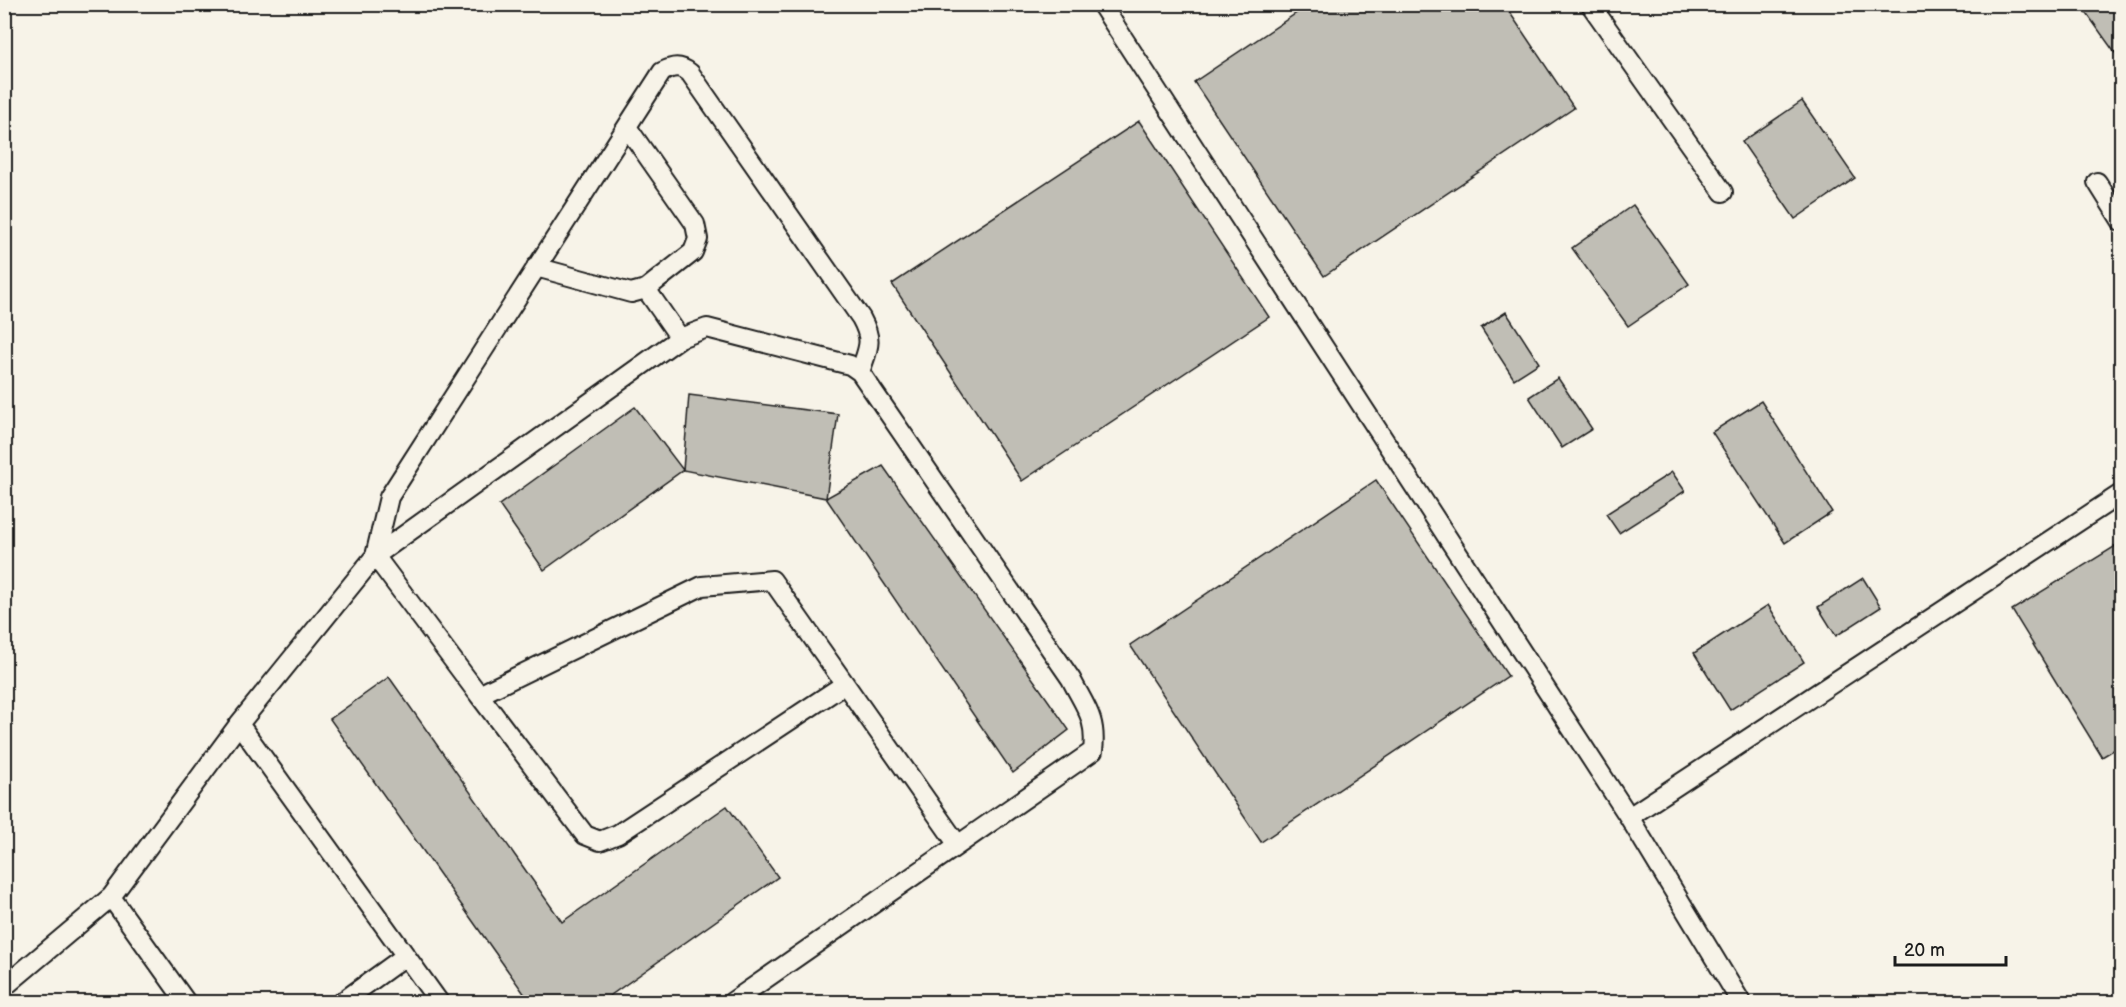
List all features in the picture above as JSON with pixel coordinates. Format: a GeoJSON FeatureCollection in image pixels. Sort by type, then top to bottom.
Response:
{"type":"FeatureCollection","features":[{"type":"Feature","properties":{"kind":"lane"},"geometry":{"type":"LineString","coordinates":[[1101,4],[1629,818],[1741,1002]]}},
{"type":"Feature","properties":{"kind":"lane"},"geometry":{"type":"LineString","coordinates":[[1590,4],[1723,192]]}},
{"type":"Feature","properties":{"kind":"lane"},"geometry":{"type":"LineString","coordinates":[[375,556],[389,497],[662,72],[671,67],[682,67],[690,72],[861,318],[869,333],[869,345],[860,372]]}},
{"type":"Feature","properties":{"kind":"lane"},"geometry":{"type":"LineString","coordinates":[[536,267],[631,293],[646,289],[693,252],[698,239],[695,224],[627,127]]}},
{"type":"Feature","properties":{"kind":"lane"},"geometry":{"type":"LineString","coordinates":[[2097,182],[2121,222]]}},
{"type":"Feature","properties":{"kind":"lane"},"geometry":{"type":"LineString","coordinates":[[646,289],[680,338]]}},
{"type":"Feature","properties":{"kind":"lane"},"geometry":{"type":"LineString","coordinates":[[4,987],[111,897],[239,724],[375,556],[680,338],[707,328],[850,364],[860,372],[1071,679],[1094,723],[1092,751],[732,1002]]}},
{"type":"Feature","properties":{"kind":"lane"},"geometry":{"type":"LineString","coordinates":[[1629,818],[2121,493]]}},
{"type":"Feature","properties":{"kind":"lane"},"geometry":{"type":"LineString","coordinates":[[375,556],[585,835],[600,841],[618,834],[845,684]]}},
{"type":"Feature","properties":{"kind":"lane"},"geometry":{"type":"LineString","coordinates":[[479,695],[702,586],[772,580],[958,845]]}},
{"type":"Feature","properties":{"kind":"lane"},"geometry":{"type":"LineString","coordinates":[[239,724],[404,957],[439,1002]]}},
{"type":"Feature","properties":{"kind":"lane"},"geometry":{"type":"LineString","coordinates":[[111,897],[186,1002]]}},
{"type":"Feature","properties":{"kind":"lane"},"geometry":{"type":"LineString","coordinates":[[342,1002],[404,957]]}},
{"type":"Feature","properties":{"kind":"building"},"geometry":{"type":"Polygon","coordinates":[[[1310,4],[1504,4],[1574,108],[1324,276],[1194,82],[1310,4]]]}},
{"type":"Feature","properties":{"kind":"building"},"geometry":{"type":"Polygon","coordinates":[[[2080,4],[2122,4],[2122,48],[2115,53],[2080,4]]]}},
{"type":"Feature","properties":{"kind":"building"},"geometry":{"type":"Polygon","coordinates":[[[1802,101],[1855,178],[1795,219],[1742,142],[1802,101]]]}},
{"type":"Feature","properties":{"kind":"building"},"geometry":{"type":"Polygon","coordinates":[[[1139,121],[1269,317],[1022,481],[892,284],[1139,121]]]}},
{"type":"Feature","properties":{"kind":"building"},"geometry":{"type":"Polygon","coordinates":[[[1633,205],[1689,284],[1628,326],[1572,248],[1633,205]]]}},
{"type":"Feature","properties":{"kind":"building"},"geometry":{"type":"Polygon","coordinates":[[[1506,312],[1539,363],[1514,379],[1481,328],[1506,312]]]}},
{"type":"Feature","properties":{"kind":"building"},"geometry":{"type":"Polygon","coordinates":[[[1558,378],[1592,429],[1562,448],[1529,397],[1558,378]]]}},
{"type":"Feature","properties":{"kind":"building"},"geometry":{"type":"Polygon","coordinates":[[[689,395],[838,414],[826,498],[683,470],[689,395]]]}},
{"type":"Feature","properties":{"kind":"building"},"geometry":{"type":"Polygon","coordinates":[[[1761,401],[1832,512],[1785,543],[1712,432],[1761,401]]]}},
{"type":"Feature","properties":{"kind":"building"},"geometry":{"type":"Polygon","coordinates":[[[635,407],[683,470],[544,570],[499,505],[635,407]]]}},
{"type":"Feature","properties":{"kind":"building"},"geometry":{"type":"Polygon","coordinates":[[[883,466],[1069,730],[1013,773],[826,498],[883,466]]]}},
{"type":"Feature","properties":{"kind":"building"},"geometry":{"type":"Polygon","coordinates":[[[1672,472],[1685,491],[1619,533],[1606,514],[1672,472]]]}},
{"type":"Feature","properties":{"kind":"building"},"geometry":{"type":"Polygon","coordinates":[[[1376,480],[1508,676],[1261,842],[1130,645],[1376,480]]]}},
{"type":"Feature","properties":{"kind":"building"},"geometry":{"type":"Polygon","coordinates":[[[2122,542],[2122,745],[2102,757],[2012,610],[2122,542]]]}},
{"type":"Feature","properties":{"kind":"building"},"geometry":{"type":"Polygon","coordinates":[[[1863,578],[1881,607],[1836,636],[1818,607],[1863,578]]]}},
{"type":"Feature","properties":{"kind":"building"},"geometry":{"type":"Polygon","coordinates":[[[1768,605],[1804,662],[1730,710],[1694,653],[1768,605]]]}},
{"type":"Feature","properties":{"kind":"building"},"geometry":{"type":"Polygon","coordinates":[[[389,677],[562,922],[727,806],[778,877],[601,1002],[530,1002],[330,719],[389,677]]]}}]}
